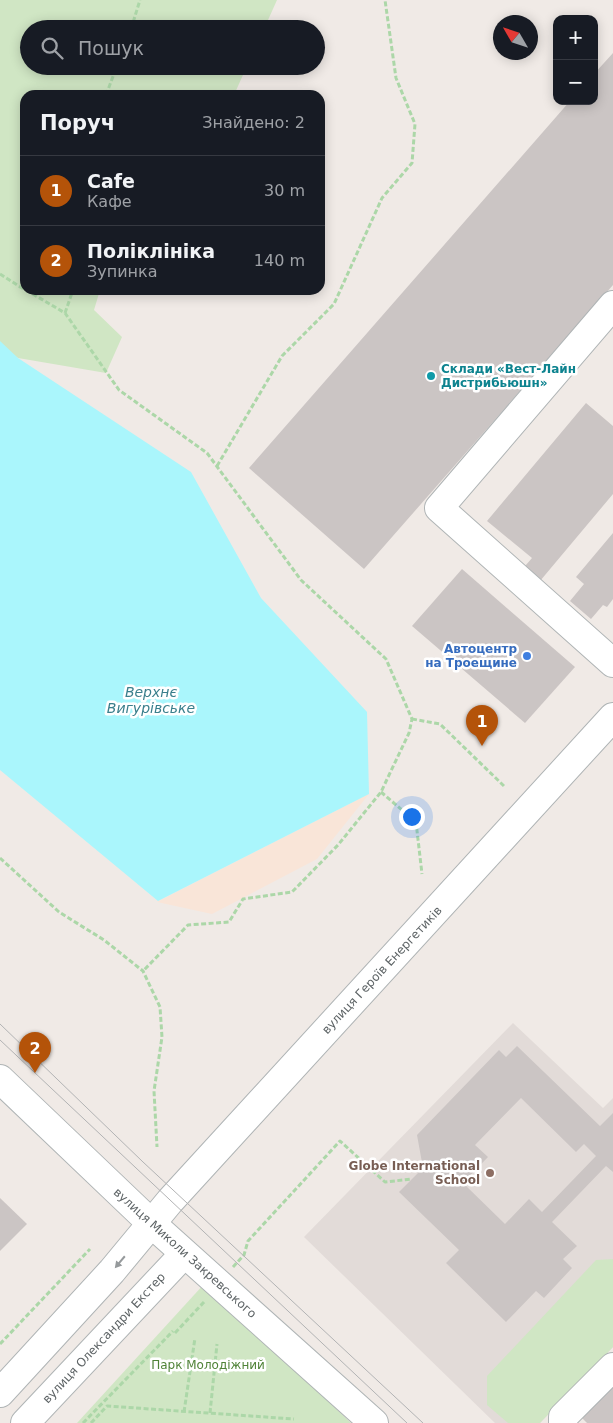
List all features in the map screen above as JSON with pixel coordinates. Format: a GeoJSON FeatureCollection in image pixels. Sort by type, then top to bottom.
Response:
{"type":"FeatureCollection","features":[{"type":"Feature","properties":{"kind":"street"},"geometry":{"type":"LineString","coordinates":[[613,305],[439,508],[613,663]]}},
{"type":"Feature","properties":{"kind":"street","name":"вулиця Героїв Енергетиків"},"geometry":{"type":"LineString","coordinates":[[152,1224],[170,1201],[613,718]]}},
{"type":"Feature","properties":{"kind":"street","name":"вулиця Миколи Закревського"},"geometry":{"type":"LineString","coordinates":[[0,1079],[184,1254],[374,1423]]}},
{"type":"Feature","properties":{"kind":"street"},"geometry":{"type":"LineString","coordinates":[[0,1393],[152,1224]]}},
{"type":"Feature","properties":{"kind":"street","name":"вулиця Олександри Екстер"},"geometry":{"type":"LineString","coordinates":[[25,1423],[184,1254]]}},
{"type":"Feature","properties":{"kind":"street"},"geometry":{"type":"LineString","coordinates":[[563,1423],[563,1417],[613,1367]]}},
{"type":"Feature","properties":{"kind":"path"},"geometry":{"type":"LineString","coordinates":[[133,20],[140,0]]}},
{"type":"Feature","properties":{"kind":"path"},"geometry":{"type":"LineString","coordinates":[[217,466],[282,356],[334,304],[382,198],[412,163],[415,124],[396,78],[385,0]]}},
{"type":"Feature","properties":{"kind":"path"},"geometry":{"type":"LineString","coordinates":[[108,90],[114,75]]}},
{"type":"Feature","properties":{"kind":"path"},"geometry":{"type":"LineString","coordinates":[[0,274],[20,287]]}},
{"type":"Feature","properties":{"kind":"path"},"geometry":{"type":"LineString","coordinates":[[34,295],[65,313],[119,390],[207,453],[301,580],[386,659],[412,719],[409,733],[380,792],[338,845],[292,892],[243,899],[229,922],[188,925],[143,971]]}},
{"type":"Feature","properties":{"kind":"path"},"geometry":{"type":"LineString","coordinates":[[65,313],[71,295]]}},
{"type":"Feature","properties":{"kind":"path"},"geometry":{"type":"LineString","coordinates":[[412,719],[440,724],[504,786]]}},
{"type":"Feature","properties":{"kind":"path"},"geometry":{"type":"LineString","coordinates":[[380,792],[416,822],[422,874]]}},
{"type":"Feature","properties":{"kind":"path"},"geometry":{"type":"LineString","coordinates":[[0,858],[59,912],[104,940],[143,971],[160,1007],[162,1037],[154,1091],[157,1147]]}},
{"type":"Feature","properties":{"kind":"path"},"geometry":{"type":"LineString","coordinates":[[83,1423],[220,1285],[244,1255],[248,1241],[340,1141],[385,1182],[412,1179]]}},
{"type":"Feature","properties":{"kind":"path"},"geometry":{"type":"LineString","coordinates":[[0,1344],[90,1249]]}},
{"type":"Feature","properties":{"kind":"path"},"geometry":{"type":"LineString","coordinates":[[184,1412],[195,1338]]}},
{"type":"Feature","properties":{"kind":"path"},"geometry":{"type":"LineString","coordinates":[[210,1414],[217,1344]]}},
{"type":"Feature","properties":{"kind":"path"},"geometry":{"type":"LineString","coordinates":[[91,1423],[107,1406],[294,1419]]}},
{"type":"Feature","properties":{"kind":"shaded area","name":"Globe International School"},"geometry":{"type":"Polygon","coordinates":[[[513,1023],[603,1108],[613,1098],[613,1347],[540,1423],[495,1423],[304,1237],[513,1023]]]}},
{"type":"Feature","properties":{"kind":"green space"},"geometry":{"type":"Polygon","coordinates":[[[0,0],[277,0],[268,20],[20,20],[20,75],[243,75],[236,90],[20,90],[20,295],[98,295],[94,310],[122,337],[106,373],[18,358],[0,346],[0,0]]]}},
{"type":"Feature","properties":{"kind":"green space"},"geometry":{"type":"Polygon","coordinates":[[[613,1259],[613,1347],[540,1423],[508,1423],[487,1405],[487,1376],[596,1260],[613,1259]]]}},
{"type":"Feature","properties":{"kind":"green space","name":"Парк Молодіжний"},"geometry":{"type":"Polygon","coordinates":[[[205,1283],[351,1423],[77,1423],[205,1283]]]}},
{"type":"Feature","properties":{"kind":"sand"},"geometry":{"type":"Polygon","coordinates":[[[369,794],[317,859],[212,914],[157,902],[369,794]]]}},
{"type":"Feature","properties":{"kind":"water","name":"Верхнє Вигурівське"},"geometry":{"type":"Polygon","coordinates":[[[0,341],[18,358],[191,472],[261,598],[367,712],[369,794],[158,901],[0,770],[0,341]]]}},
{"type":"Feature","properties":{"kind":"building","name":"Склади «Вест-Лайн Дистрибьюшн»"},"geometry":{"type":"Polygon","coordinates":[[[613,53],[613,285],[364,569],[249,468],[567,105],[598,105],[598,70],[613,53]]]}},
{"type":"Feature","properties":{"kind":"building"},"geometry":{"type":"Polygon","coordinates":[[[586,403],[613,426],[613,494],[535,587],[519,573],[532,558],[487,521],[586,403]]]}},
{"type":"Feature","properties":{"kind":"building"},"geometry":{"type":"Polygon","coordinates":[[[613,533],[613,599],[607,607],[603,605],[591,619],[570,601],[584,584],[576,577],[613,533]]]}},
{"type":"Feature","properties":{"kind":"building"},"geometry":{"type":"Polygon","coordinates":[[[462,569],[575,667],[525,723],[412,626],[462,569]]]}},
{"type":"Feature","properties":{"kind":"building"},"geometry":{"type":"Polygon","coordinates":[[[517,1046],[600,1126],[613,1113],[613,1172],[606,1166],[552,1222],[577,1246],[563,1259],[572,1268],[544,1298],[536,1291],[506,1322],[446,1263],[459,1250],[399,1192],[423,1168],[417,1135],[499,1050],[506,1057],[517,1046]],[[521,1098],[475,1145],[488,1157],[463,1183],[505,1224],[529,1199],[542,1212],[596,1156],[584,1144],[576,1152],[521,1098]]]}},
{"type":"Feature","properties":{"kind":"building"},"geometry":{"type":"Polygon","coordinates":[[[0,1198],[27,1224],[0,1251],[0,1198]]]}},
{"type":"Feature","properties":{"kind":"building"},"geometry":{"type":"Polygon","coordinates":[[[613,1380],[613,1423],[587,1423],[579,1415],[613,1380]]]}},
{"type":"Feature","properties":{"kind":"tram line"},"geometry":{"type":"LineString","coordinates":[[0,1024],[143,1162],[423,1423]]}},
{"type":"Feature","properties":{"kind":"tram line"},"geometry":{"type":"LineString","coordinates":[[0,1040],[407,1423]]}},
{"type":"Feature","properties":{"kind":"place","name":"Склади «Вест-Лайн Дистрибьюшн»"},"geometry":{"type":"Point","coordinates":[431,376]}},
{"type":"Feature","properties":{"kind":"place","name":"Автоцентр на Троещине"},"geometry":{"type":"Point","coordinates":[527,656]}},
{"type":"Feature","properties":{"kind":"place","name":"Cafe"},"geometry":{"type":"Point","coordinates":[482,746]}},
{"type":"Feature","properties":{"kind":"place","name":"Поліклініка"},"geometry":{"type":"Point","coordinates":[35,1073]}},
{"type":"Feature","properties":{"kind":"place","name":"Globe International School"},"geometry":{"type":"Point","coordinates":[490,1173]}}]}
